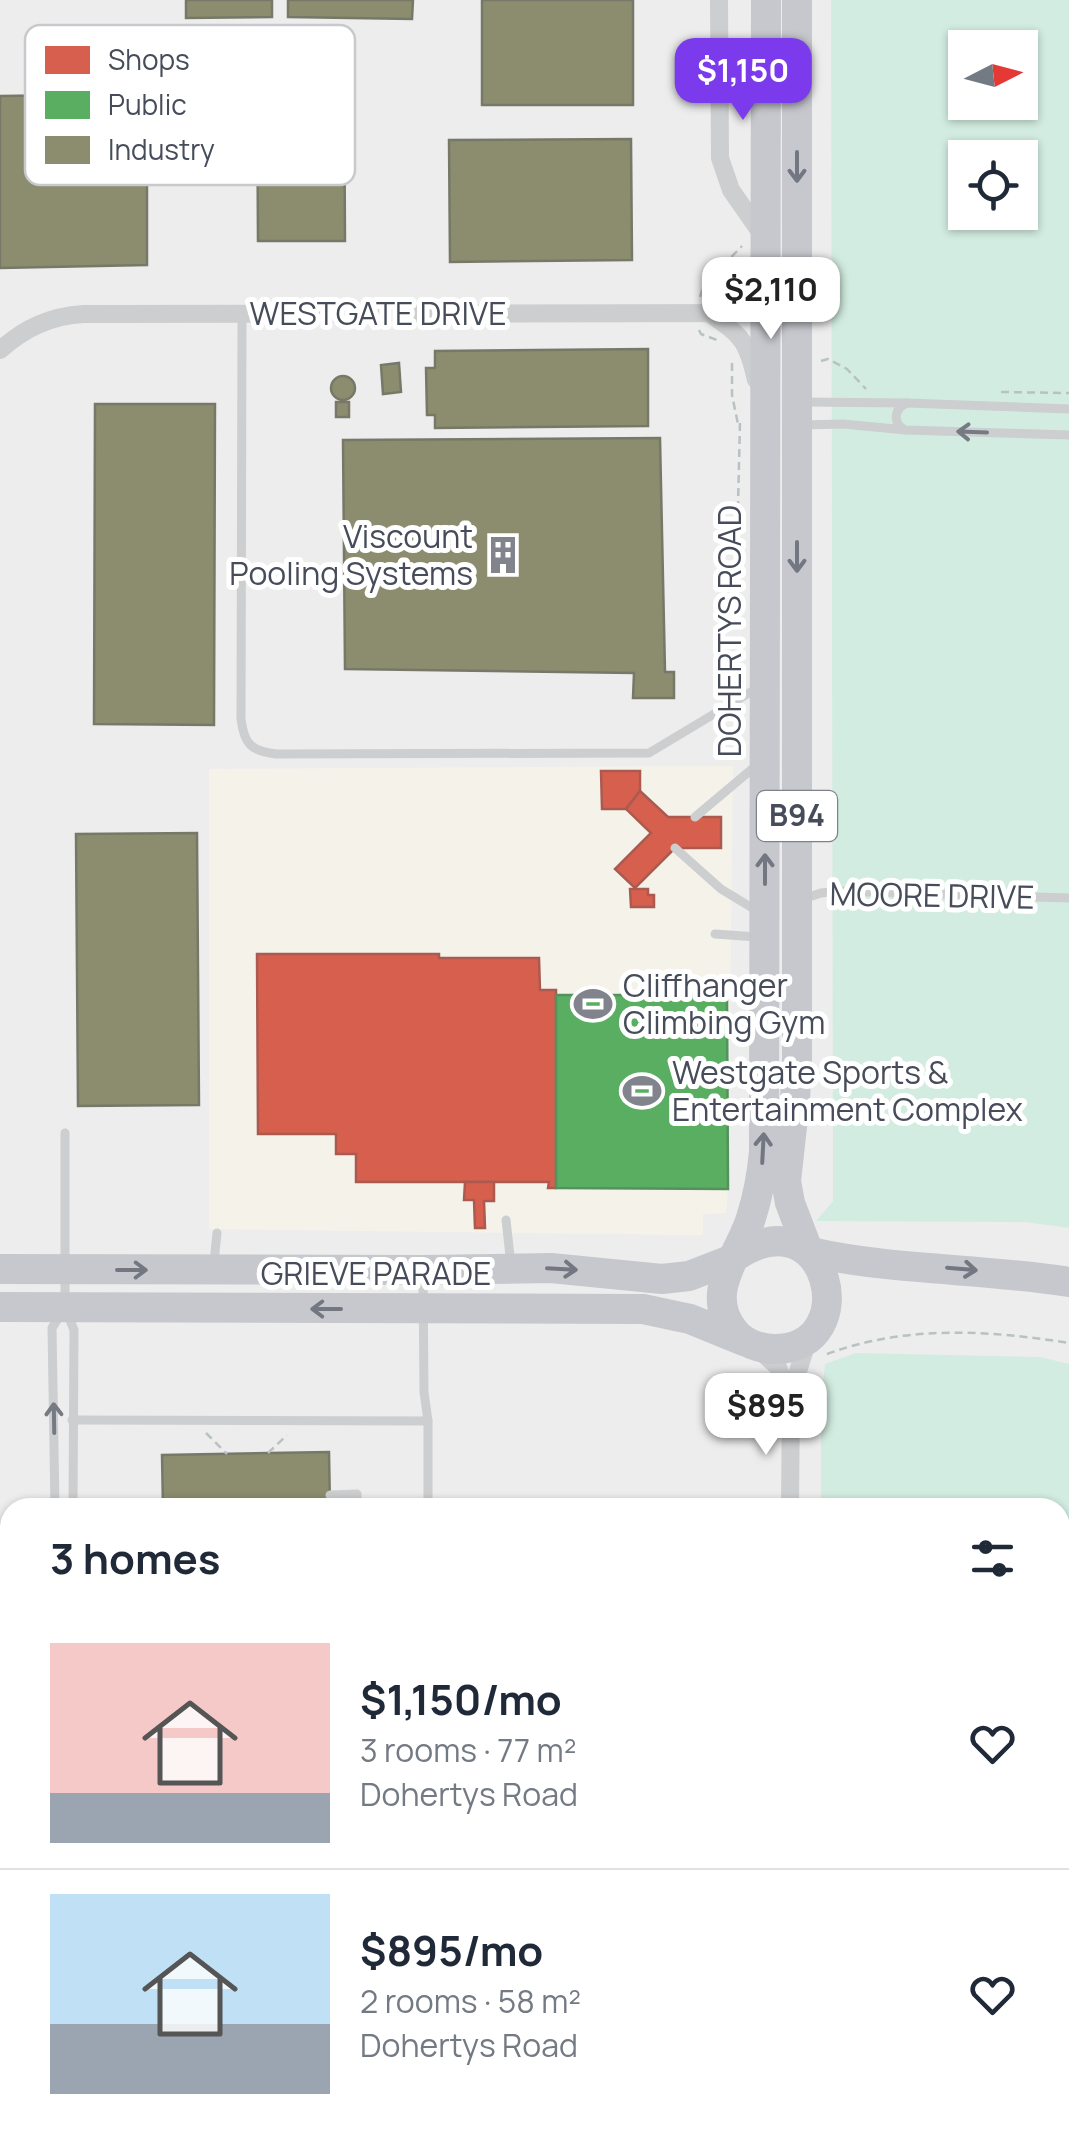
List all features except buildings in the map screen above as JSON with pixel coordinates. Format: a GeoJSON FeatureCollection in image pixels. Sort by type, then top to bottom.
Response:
{"type":"FeatureCollection","features":[{"type":"Feature","properties":{"kind":"main road","name":"DOHERTYS ROAD"},"geometry":{"type":"LineString","coordinates":[[734,1258],[756,1202],[764,1151],[765,682],[753,414],[766,312],[766,0]]}},
{"type":"Feature","properties":{"kind":"main road","name":"DOHERTYS ROAD"},"geometry":{"type":"LineString","coordinates":[[797,0],[797,1061],[786,1181],[790,1203],[809,1251]]}},
{"type":"Feature","properties":{"kind":"main road"},"geometry":{"type":"LineString","coordinates":[[766,312],[796,312]]}},
{"type":"Feature","properties":{"kind":"main road"},"geometry":{"type":"LineString","coordinates":[[753,414],[797,414]]}},
{"type":"Feature","properties":{"kind":"main road"},"geometry":{"type":"LineString","coordinates":[[734,1258],[755,1245],[789,1242],[809,1251],[865,1261],[1069,1282]]}},
{"type":"Feature","properties":{"kind":"main road"},"geometry":{"type":"LineString","coordinates":[[749,1343],[776,1350],[811,1336],[824,1316],[828,1294],[823,1274],[809,1251]]}},
{"type":"Feature","properties":{"kind":"main road","name":"GRIEVE PARADE"},"geometry":{"type":"LineString","coordinates":[[0,1269],[561,1268],[672,1279],[734,1258]]}},
{"type":"Feature","properties":{"kind":"main road","name":"B94"},"geometry":{"type":"LineString","coordinates":[[734,1258],[724,1280],[722,1302],[729,1324],[749,1343]]}},
{"type":"Feature","properties":{"kind":"main road","name":"GRIEVE PARADE"},"geometry":{"type":"LineString","coordinates":[[0,1307],[643,1309],[690,1319],[749,1343]]}},
{"type":"Feature","properties":{"kind":"street"},"geometry":{"type":"LineString","coordinates":[[719,0],[721,164],[731,190],[765,242]]}},
{"type":"Feature","properties":{"kind":"street","name":"WESTGATE DRIVE"},"geometry":{"type":"LineString","coordinates":[[0,350],[32,326],[68,315],[766,312]]}},
{"type":"Feature","properties":{"kind":"street"},"geometry":{"type":"LineString","coordinates":[[709,313],[735,331],[746,345],[753,414]]}},
{"type":"Feature","properties":{"kind":"street"},"geometry":{"type":"LineString","coordinates":[[790,1498],[790,1408],[811,1336]]}},
{"type":"Feature","properties":{"kind":"street"},"geometry":{"type":"LineString","coordinates":[[749,1343],[779,1369],[790,1408]]}},
{"type":"Feature","properties":{"kind":"lane"},"geometry":{"type":"LineString","coordinates":[[242,314],[241,719],[243,735],[250,746],[276,754],[649,753],[765,682]]}},
{"type":"Feature","properties":{"kind":"lane"},"geometry":{"type":"LineString","coordinates":[[797,414],[908,403],[1069,409]]}},
{"type":"Feature","properties":{"kind":"lane"},"geometry":{"type":"LineString","coordinates":[[906,430],[896,417],[899,408],[908,403]]}},
{"type":"Feature","properties":{"kind":"lane"},"geometry":{"type":"LineString","coordinates":[[797,414],[906,430],[1069,436]]}},
{"type":"Feature","properties":{"kind":"lane"},"geometry":{"type":"LineString","coordinates":[[695,817],[765,757]]}},
{"type":"Feature","properties":{"kind":"lane"},"geometry":{"type":"LineString","coordinates":[[676,848],[765,927]]}},
{"type":"Feature","properties":{"kind":"lane","name":"MOORE DRIVE"},"geometry":{"type":"LineString","coordinates":[[796,902],[840,891],[1069,898]]}},
{"type":"Feature","properties":{"kind":"lane"},"geometry":{"type":"LineString","coordinates":[[715,934],[765,927]]}},
{"type":"Feature","properties":{"kind":"lane"},"geometry":{"type":"LineString","coordinates":[[65,1132],[65,1308],[74,1330],[73,1498]]}},
{"type":"Feature","properties":{"kind":"lane"},"geometry":{"type":"LineString","coordinates":[[506,1220],[511,1268]]}},
{"type":"Feature","properties":{"kind":"lane"},"geometry":{"type":"LineString","coordinates":[[214,1270],[217,1233]]}},
{"type":"Feature","properties":{"kind":"lane"},"geometry":{"type":"LineString","coordinates":[[424,1270],[428,1498]]}},
{"type":"Feature","properties":{"kind":"lane"},"geometry":{"type":"LineString","coordinates":[[55,1498],[52,1328],[65,1308]]}},
{"type":"Feature","properties":{"kind":"lane"},"geometry":{"type":"LineString","coordinates":[[72,1420],[428,1421]]}},
{"type":"Feature","properties":{"kind":"lane"},"geometry":{"type":"LineString","coordinates":[[330,1494],[357,1494],[357,1498]]}},
{"type":"Feature","properties":{"kind":"path"},"geometry":{"type":"LineString","coordinates":[[740,368],[732,356],[732,395],[739,429],[753,414]]}},
{"type":"Feature","properties":{"kind":"path"},"geometry":{"type":"LineString","coordinates":[[820,364],[824,358],[844,367],[871,396]]}},
{"type":"Feature","properties":{"kind":"path"},"geometry":{"type":"LineString","coordinates":[[998,392],[1069,393]]}},
{"type":"Feature","properties":{"kind":"path"},"geometry":{"type":"LineString","coordinates":[[268,1453],[281,1438],[310,1421]]}},
{"type":"Feature","properties":{"kind":"path"},"geometry":{"type":"LineString","coordinates":[[182,1422],[209,1435],[226,1454]]}},
{"type":"Feature","properties":{"kind":"shaded area"},"geometry":{"type":"Polygon","coordinates":[[[733,766],[728,1189],[726,1213],[703,1214],[703,1235],[209,1229],[209,769],[733,766]]]}},
{"type":"Feature","properties":{"kind":"green space"},"geometry":{"type":"Polygon","coordinates":[[[831,0],[1069,0],[1069,1228],[1025,1222],[816,1221],[833,1201],[831,0]]]}},
{"type":"Feature","properties":{"kind":"green space"},"geometry":{"type":"Polygon","coordinates":[[[856,1353],[1040,1357],[1069,1364],[1069,1498],[821,1498],[825,1364],[856,1353]]]}},
{"type":"Feature","properties":{"kind":"place","name":"Viscount Pooling Systems"},"geometry":{"type":"Point","coordinates":[503,555]}},
{"type":"Feature","properties":{"kind":"place","name":"Cliffhanger Climbing Gym"},"geometry":{"type":"Point","coordinates":[593,1004]}},
{"type":"Feature","properties":{"kind":"place","name":"Westgate Sports & Entertainment Complex"},"geometry":{"type":"Point","coordinates":[642,1091]}}]}
